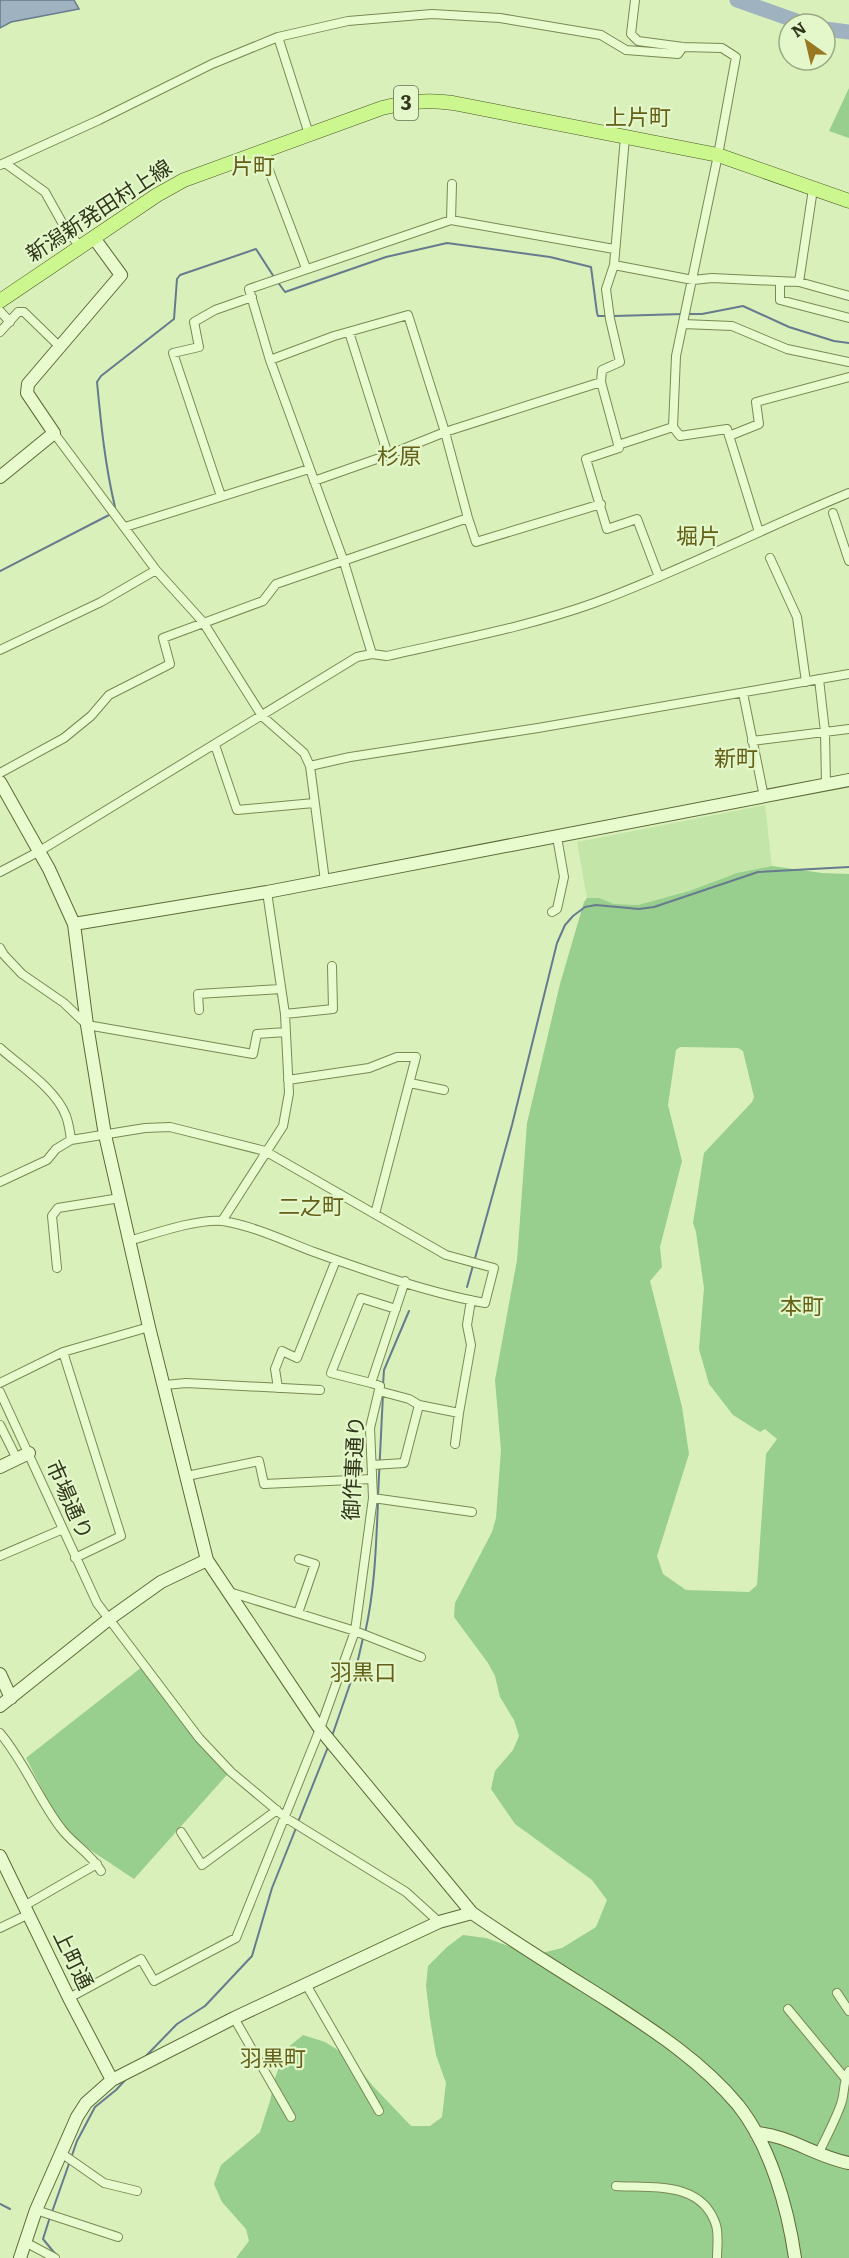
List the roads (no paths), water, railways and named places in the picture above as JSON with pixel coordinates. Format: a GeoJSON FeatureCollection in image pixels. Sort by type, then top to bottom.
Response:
{"type":"FeatureCollection","features":[{"type":"Feature","properties":{"kind":"main road","name":"新潟新発田村上線"},"geometry":{"type":"LineString","coordinates":[[0,301],[157,195],[184,180],[382,108],[430,100],[718,155],[849,201]]}},
{"type":"Feature","properties":{"kind":"street"},"geometry":{"type":"LineString","coordinates":[[634,0],[631,34],[638,41],[683,47],[722,48],[736,57],[676,356],[673,427],[680,436],[727,429],[759,532]]}},
{"type":"Feature","properties":{"kind":"street"},"geometry":{"type":"LineString","coordinates":[[3,164],[212,64],[278,37],[348,21],[432,14],[500,18],[601,35],[626,50],[678,54],[683,47]]}},
{"type":"Feature","properties":{"kind":"street"},"geometry":{"type":"LineString","coordinates":[[278,37],[309,134]]}},
{"type":"Feature","properties":{"kind":"street"},"geometry":{"type":"LineString","coordinates":[[625,137],[614,265],[606,289],[620,362],[602,370],[601,382],[619,448],[586,459],[607,529],[637,519],[659,577]]}},
{"type":"Feature","properties":{"kind":"street"},"geometry":{"type":"LineString","coordinates":[[262,152],[306,268]]}},
{"type":"Feature","properties":{"kind":"street"},"geometry":{"type":"LineString","coordinates":[[3,164],[45,192],[64,225],[81,248]]}},
{"type":"Feature","properties":{"kind":"street"},"geometry":{"type":"LineString","coordinates":[[451,220],[452,184]]}},
{"type":"Feature","properties":{"kind":"street"},"geometry":{"type":"LineString","coordinates":[[799,282],[813,189]]}},
{"type":"Feature","properties":{"kind":"street"},"geometry":{"type":"LineString","coordinates":[[372,654],[344,562],[270,360],[249,289],[451,220],[614,249]]}},
{"type":"Feature","properties":{"kind":"street"},"geometry":{"type":"LineString","coordinates":[[94,238],[120,274],[28,384],[27,393],[156,570],[203,622],[262,716],[304,753],[310,766],[325,881]]}},
{"type":"Feature","properties":{"kind":"street"},"geometry":{"type":"LineString","coordinates":[[614,265],[693,280],[712,278],[799,282],[849,296]]}},
{"type":"Feature","properties":{"kind":"street"},"geometry":{"type":"LineString","coordinates":[[780,282],[780,300],[849,318]]}},
{"type":"Feature","properties":{"kind":"street"},"geometry":{"type":"LineString","coordinates":[[221,496],[173,353],[199,347],[194,322],[215,310],[252,297]]}},
{"type":"Feature","properties":{"kind":"street"},"geometry":{"type":"LineString","coordinates":[[0,311],[10,321]]}},
{"type":"Feature","properties":{"kind":"street"},"geometry":{"type":"LineString","coordinates":[[0,332],[18,312],[24,312],[60,347]]}},
{"type":"Feature","properties":{"kind":"street"},"geometry":{"type":"LineString","coordinates":[[270,360],[349,332],[408,315],[445,432],[476,542],[601,504]]}},
{"type":"Feature","properties":{"kind":"street"},"geometry":{"type":"LineString","coordinates":[[683,324],[732,326],[787,349],[849,362]]}},
{"type":"Feature","properties":{"kind":"street"},"geometry":{"type":"LineString","coordinates":[[349,332],[388,455]]}},
{"type":"Feature","properties":{"kind":"street"},"geometry":{"type":"LineString","coordinates":[[729,436],[759,424],[756,402],[849,377]]}},
{"type":"Feature","properties":{"kind":"street"},"geometry":{"type":"LineString","coordinates":[[314,481],[445,432],[601,382]]}},
{"type":"Feature","properties":{"kind":"street"},"geometry":{"type":"LineString","coordinates":[[618,445],[673,427]]}},
{"type":"Feature","properties":{"kind":"street"},"geometry":{"type":"LineString","coordinates":[[0,477],[54,433]]}},
{"type":"Feature","properties":{"kind":"street"},"geometry":{"type":"LineString","coordinates":[[125,527],[309,469]]}},
{"type":"Feature","properties":{"kind":"street"},"geometry":{"type":"LineString","coordinates":[[0,872],[38,852],[357,657],[372,654],[387,656],[536,621],[591,604],[659,577],[849,493]]}},
{"type":"Feature","properties":{"kind":"street"},"geometry":{"type":"LineString","coordinates":[[833,513],[849,561]]}},
{"type":"Feature","properties":{"kind":"street"},"geometry":{"type":"LineString","coordinates":[[0,773],[64,738],[91,716],[109,694],[170,664],[163,638],[263,601],[276,584],[468,518]]}},
{"type":"Feature","properties":{"kind":"street"},"geometry":{"type":"LineString","coordinates":[[770,558],[797,617],[806,682]]}},
{"type":"Feature","properties":{"kind":"street"},"geometry":{"type":"LineString","coordinates":[[0,650],[101,602],[156,570]]}},
{"type":"Feature","properties":{"kind":"street"},"geometry":{"type":"LineString","coordinates":[[310,766],[350,757],[849,674]]}},
{"type":"Feature","properties":{"kind":"street"},"geometry":{"type":"LineString","coordinates":[[819,679],[825,732],[826,784]]}},
{"type":"Feature","properties":{"kind":"street"},"geometry":{"type":"LineString","coordinates":[[743,693],[764,797]]}},
{"type":"Feature","properties":{"kind":"street"},"geometry":{"type":"LineString","coordinates":[[752,741],[849,729]]}},
{"type":"Feature","properties":{"kind":"street"},"geometry":{"type":"LineString","coordinates":[[215,745],[237,810],[314,803]]}},
{"type":"Feature","properties":{"kind":"street"},"geometry":{"type":"LineString","coordinates":[[74,924],[267,892],[849,780]]}},
{"type":"Feature","properties":{"kind":"street"},"geometry":{"type":"LineString","coordinates":[[0,782],[63,897],[74,924],[87,1025],[105,1135],[149,1327],[207,1560],[320,1729],[472,1913],[670,2041],[738,2105],[756,2133],[787,2214],[795,2258]]}},
{"type":"Feature","properties":{"kind":"street"},"geometry":{"type":"LineString","coordinates":[[552,912],[557,909],[564,878],[557,837]]}},
{"type":"Feature","properties":{"kind":"street"},"geometry":{"type":"LineString","coordinates":[[222,1221],[283,1126],[289,1093],[285,1014],[267,892]]}},
{"type":"Feature","properties":{"kind":"street"},"geometry":{"type":"LineString","coordinates":[[0,948],[22,974],[64,1003],[87,1025],[253,1054],[257,1034],[286,1032]]}},
{"type":"Feature","properties":{"kind":"street"},"geometry":{"type":"LineString","coordinates":[[285,1014],[333,1009],[332,966]]}},
{"type":"Feature","properties":{"kind":"street"},"geometry":{"type":"LineString","coordinates":[[199,1010],[198,994],[281,989]]}},
{"type":"Feature","properties":{"kind":"street"},"geometry":{"type":"LineString","coordinates":[[0,1048],[45,1087],[59,1103],[66,1117],[71,1140]]}},
{"type":"Feature","properties":{"kind":"street"},"geometry":{"type":"LineString","coordinates":[[288,1080],[369,1068],[397,1057],[416,1057],[375,1214]]}},
{"type":"Feature","properties":{"kind":"street"},"geometry":{"type":"LineString","coordinates":[[410,1083],[444,1090]]}},
{"type":"Feature","properties":{"kind":"street"},"geometry":{"type":"LineString","coordinates":[[0,1182],[47,1160],[56,1149],[71,1140],[145,1128],[170,1127],[265,1151],[446,1255],[494,1268],[485,1303],[336,1260],[222,1221],[203,1222],[129,1241]]}},
{"type":"Feature","properties":{"kind":"street"},"geometry":{"type":"LineString","coordinates":[[57,1268],[52,1216],[58,1208],[120,1198]]}},
{"type":"Feature","properties":{"kind":"street"},"geometry":{"type":"LineString","coordinates":[[278,1388],[275,1369],[282,1351],[297,1358],[336,1260]]}},
{"type":"Feature","properties":{"kind":"street"},"geometry":{"type":"LineString","coordinates":[[396,1309],[361,1298],[331,1373],[371,1383],[396,1309],[405,1281]]}},
{"type":"Feature","properties":{"kind":"street"},"geometry":{"type":"LineString","coordinates":[[455,1444],[471,1345],[467,1325],[471,1300]]}},
{"type":"Feature","properties":{"kind":"street"},"geometry":{"type":"LineString","coordinates":[[0,1383],[63,1352],[149,1327]]}},
{"type":"Feature","properties":{"kind":"street"},"geometry":{"type":"LineString","coordinates":[[63,1352],[121,1536],[75,1558]]}},
{"type":"Feature","properties":{"kind":"street"},"geometry":{"type":"LineString","coordinates":[[165,1385],[186,1383],[320,1390]]}},
{"type":"Feature","properties":{"kind":"street","name":"御作事通り"},"geometry":{"type":"LineString","coordinates":[[69,1998],[141,1959],[154,1981],[236,1938],[286,1818],[355,1631],[373,1498],[370,1428],[380,1386],[371,1383]]}},
{"type":"Feature","properties":{"kind":"street","name":"市場通り"},"geometry":{"type":"LineString","coordinates":[[0,1392],[97,1603],[199,1738],[231,1772],[286,1818],[406,1892],[439,1922]]}},
{"type":"Feature","properties":{"kind":"street"},"geometry":{"type":"LineString","coordinates":[[379,1392],[410,1399],[419,1405],[459,1413]]}},
{"type":"Feature","properties":{"kind":"street"},"geometry":{"type":"LineString","coordinates":[[372,1466],[404,1463],[419,1405]]}},
{"type":"Feature","properties":{"kind":"street"},"geometry":{"type":"LineString","coordinates":[[0,1425],[17,1459]]}},
{"type":"Feature","properties":{"kind":"street"},"geometry":{"type":"LineString","coordinates":[[0,1467],[29,1453]]}},
{"type":"Feature","properties":{"kind":"street"},"geometry":{"type":"LineString","coordinates":[[187,1476],[259,1461],[264,1484],[372,1479]]}},
{"type":"Feature","properties":{"kind":"street"},"geometry":{"type":"LineString","coordinates":[[373,1498],[472,1512]]}},
{"type":"Feature","properties":{"kind":"street"},"geometry":{"type":"LineString","coordinates":[[0,1556],[63,1529]]}},
{"type":"Feature","properties":{"kind":"street"},"geometry":{"type":"LineString","coordinates":[[298,1612],[315,1564],[299,1559]]}},
{"type":"Feature","properties":{"kind":"street"},"geometry":{"type":"LineString","coordinates":[[0,1706],[161,1582],[207,1560]]}},
{"type":"Feature","properties":{"kind":"street"},"geometry":{"type":"LineString","coordinates":[[226,1590],[355,1631],[421,1657]]}},
{"type":"Feature","properties":{"kind":"street"},"geometry":{"type":"LineString","coordinates":[[0,1674],[11,1698]]}},
{"type":"Feature","properties":{"kind":"street"},"geometry":{"type":"LineString","coordinates":[[0,1733],[25,1766],[47,1809],[62,1830],[94,1859],[99,1868],[26,1910],[0,1928]]}},
{"type":"Feature","properties":{"kind":"street"},"geometry":{"type":"LineString","coordinates":[[181,1832],[202,1865],[277,1810]]}},
{"type":"Feature","properties":{"kind":"street","name":"上町通"},"geometry":{"type":"LineString","coordinates":[[0,1856],[112,2080]]}},
{"type":"Feature","properties":{"kind":"street"},"geometry":{"type":"LineString","coordinates":[[20,2258],[36,2210],[86,2103],[112,2080],[234,2018],[307,1986],[439,1922],[472,1913]]}},
{"type":"Feature","properties":{"kind":"street"},"geometry":{"type":"LineString","coordinates":[[307,1986],[379,2111]]}},
{"type":"Feature","properties":{"kind":"street"},"geometry":{"type":"LineString","coordinates":[[837,1993],[849,2011]]}},
{"type":"Feature","properties":{"kind":"street"},"geometry":{"type":"LineString","coordinates":[[788,2009],[847,2075],[842,2103],[818,2154]]}},
{"type":"Feature","properties":{"kind":"street"},"geometry":{"type":"LineString","coordinates":[[234,2018],[291,2117]]}},
{"type":"Feature","properties":{"kind":"street"},"geometry":{"type":"LineString","coordinates":[[756,2133],[778,2136],[818,2154],[849,2163]]}},
{"type":"Feature","properties":{"kind":"street"},"geometry":{"type":"LineString","coordinates":[[62,2153],[104,2183],[137,2191]]}},
{"type":"Feature","properties":{"kind":"street"},"geometry":{"type":"LineString","coordinates":[[616,2186],[681,2190],[699,2198],[716,2226],[717,2258]]}},
{"type":"Feature","properties":{"kind":"street"},"geometry":{"type":"LineString","coordinates":[[36,2210],[118,2237]]}},
{"type":"Feature","properties":{"kind":"street"},"geometry":{"type":"LineString","coordinates":[[25,2242],[55,2258]]}},
{"type":"Feature","properties":{"kind":"water"},"geometry":{"type":"Polygon","coordinates":[[[0,0],[74,0],[79,9],[11,22],[0,28],[0,0]]]}},
{"type":"Feature","properties":{"kind":"waterway"},"geometry":{"type":"LineString","coordinates":[[737,0],[777,14]]}},
{"type":"Feature","properties":{"kind":"waterway"},"geometry":{"type":"LineString","coordinates":[[837,30],[849,32]]}},
{"type":"Feature","properties":{"kind":"waterway"},"geometry":{"type":"LineString","coordinates":[[277,281],[285,292],[386,257],[447,243],[550,257],[591,267],[598,316],[608,316]]}},
{"type":"Feature","properties":{"kind":"waterway"},"geometry":{"type":"LineString","coordinates":[[115,507],[100,413],[97,382],[101,376],[174,319],[177,279],[180,275],[256,249],[274,277]]}},
{"type":"Feature","properties":{"kind":"waterway"},"geometry":{"type":"LineString","coordinates":[[688,314],[702,314],[743,306],[789,327],[834,341],[849,343]]}},
{"type":"Feature","properties":{"kind":"waterway"},"geometry":{"type":"LineString","coordinates":[[614,316],[683,314]]}},
{"type":"Feature","properties":{"kind":"waterway"},"geometry":{"type":"LineString","coordinates":[[0,571],[109,515]]}},
{"type":"Feature","properties":{"kind":"waterway"},"geometry":{"type":"LineString","coordinates":[[467,1287],[512,1125],[557,943],[565,925],[573,916],[585,907],[596,905],[639,909],[654,907],[758,872],[849,867]]}},
{"type":"Feature","properties":{"kind":"waterway"},"geometry":{"type":"LineString","coordinates":[[383,1385],[384,1370],[409,1311]]}},
{"type":"Feature","properties":{"kind":"waterway"},"geometry":{"type":"LineString","coordinates":[[378,1496],[383,1394]]}},
{"type":"Feature","properties":{"kind":"waterway"},"geometry":{"type":"LineString","coordinates":[[365,1633],[373,1584],[378,1502]]}},
{"type":"Feature","properties":{"kind":"waterway"},"geometry":{"type":"LineString","coordinates":[[332,1736],[357,1664],[363,1638]]}},
{"type":"Feature","properties":{"kind":"waterway"},"geometry":{"type":"LineString","coordinates":[[298,1822],[328,1747]]}},
{"type":"Feature","properties":{"kind":"waterway"},"geometry":{"type":"LineString","coordinates":[[144,2058],[177,2024],[205,2006],[252,1956],[272,1888],[296,1828]]}},
{"type":"Feature","properties":{"kind":"waterway"},"geometry":{"type":"LineString","coordinates":[[52,2212],[77,2141],[95,2107],[127,2078]]}},
{"type":"Feature","properties":{"kind":"waterway"},"geometry":{"type":"LineString","coordinates":[[0,2204],[10,2209]]}},
{"type":"Feature","properties":{"kind":"waterway"},"geometry":{"type":"LineString","coordinates":[[50,2217],[43,2239],[57,2256]]}},
{"type":"Feature","properties":{"kind":"district","name":"上片町"},"geometry":{"type":"Point","coordinates":[638,117]}},
{"type":"Feature","properties":{"kind":"district","name":"片町"},"geometry":{"type":"Point","coordinates":[253,166]}},
{"type":"Feature","properties":{"kind":"district","name":"杉原"},"geometry":{"type":"Point","coordinates":[399,456]}},
{"type":"Feature","properties":{"kind":"district","name":"堀片"},"geometry":{"type":"Point","coordinates":[698,536]}},
{"type":"Feature","properties":{"kind":"district","name":"新町"},"geometry":{"type":"Point","coordinates":[736,758]}},
{"type":"Feature","properties":{"kind":"district","name":"二之町"},"geometry":{"type":"Point","coordinates":[311,1206]}},
{"type":"Feature","properties":{"kind":"district","name":"本町"},"geometry":{"type":"Point","coordinates":[802,1306]}},
{"type":"Feature","properties":{"kind":"district","name":"羽黒口"},"geometry":{"type":"Point","coordinates":[363,1672]}},
{"type":"Feature","properties":{"kind":"district","name":"羽黒町"},"geometry":{"type":"Point","coordinates":[273,2058]}}]}
